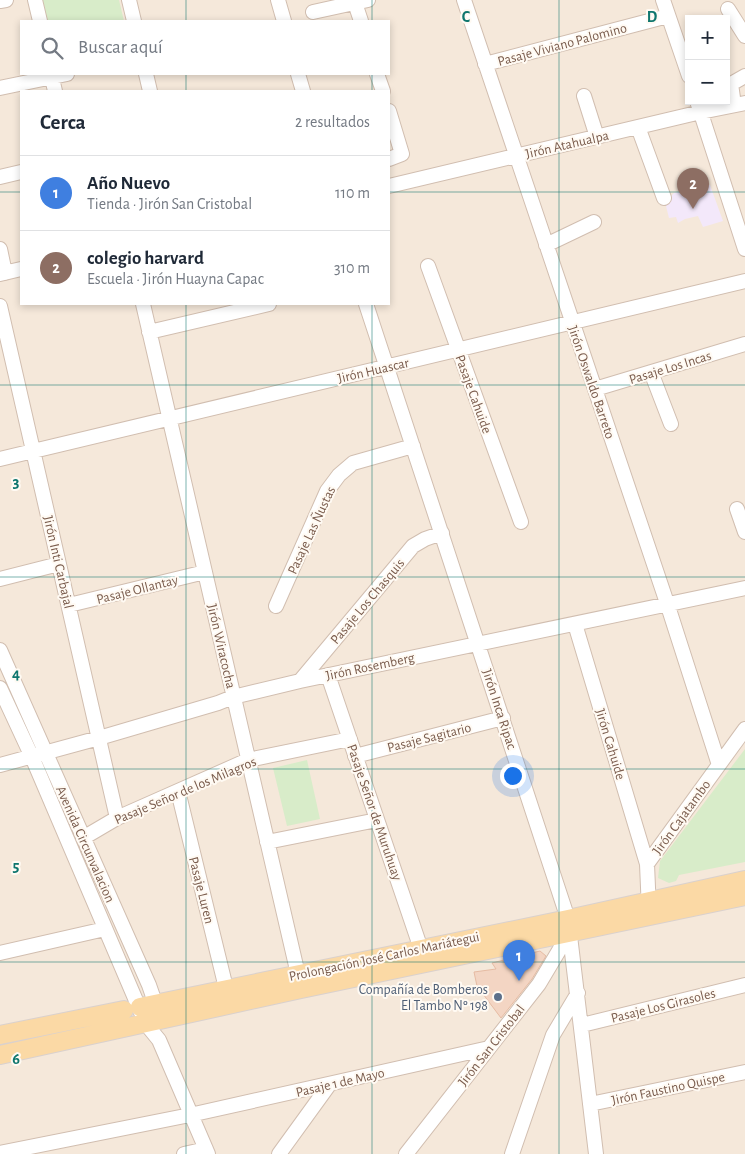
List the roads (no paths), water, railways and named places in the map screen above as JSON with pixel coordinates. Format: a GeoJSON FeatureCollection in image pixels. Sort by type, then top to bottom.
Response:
{"type":"FeatureCollection","features":[{"type":"Feature","properties":{"kind":"main road","name":"Prolongación José Carlos Mariátegui"},"geometry":{"type":"LineString","coordinates":[[648,909],[745,880]]}},
{"type":"Feature","properties":{"kind":"main road","name":"Prolongación José Carlos Mariátegui"},"geometry":{"type":"LineString","coordinates":[[0,1036],[226,988],[299,981],[648,909],[745,896]]}},
{"type":"Feature","properties":{"kind":"main road","name":"Prolongación José Carlos Mariátegui"},"geometry":{"type":"LineString","coordinates":[[0,1055],[153,1022],[422,949],[569,925]]}},
{"type":"Feature","properties":{"kind":"street"},"geometry":{"type":"LineString","coordinates":[[0,1],[6,0]]}},
{"type":"Feature","properties":{"kind":"street"},"geometry":{"type":"LineString","coordinates":[[35,0],[40,20]]}},
{"type":"Feature","properties":{"kind":"street"},"geometry":{"type":"LineString","coordinates":[[129,0],[134,20]]}},
{"type":"Feature","properties":{"kind":"street"},"geometry":{"type":"LineString","coordinates":[[278,0],[284,20]]}},
{"type":"Feature","properties":{"kind":"street","name":"Jirón Oswaldo Barreto"},"geometry":{"type":"LineString","coordinates":[[464,0],[667,603],[719,765]]}},
{"type":"Feature","properties":{"kind":"street"},"geometry":{"type":"LineString","coordinates":[[663,0],[685,65]]}},
{"type":"Feature","properties":{"kind":"street"},"geometry":{"type":"LineString","coordinates":[[313,12],[361,2],[361,20]]}},
{"type":"Feature","properties":{"kind":"street"},"geometry":{"type":"LineString","coordinates":[[728,9],[745,36]]}},
{"type":"Feature","properties":{"kind":"street","name":"Pasaje Viviano Palomino"},"geometry":{"type":"LineString","coordinates":[[485,64],[668,16]]}},
{"type":"Feature","properties":{"kind":"street"},"geometry":{"type":"LineString","coordinates":[[0,88],[52,75],[55,90]]}},
{"type":"Feature","properties":{"kind":"street"},"geometry":{"type":"LineString","coordinates":[[146,75],[150,90]]}},
{"type":"Feature","properties":{"kind":"street"},"geometry":{"type":"LineString","coordinates":[[298,75],[303,90]]}},
{"type":"Feature","properties":{"kind":"street"},"geometry":{"type":"LineString","coordinates":[[377,75],[383,90]]}},
{"type":"Feature","properties":{"kind":"street"},"geometry":{"type":"LineString","coordinates":[[740,104],[731,84],[745,76]]}},
{"type":"Feature","properties":{"kind":"street"},"geometry":{"type":"LineString","coordinates":[[584,96],[597,137]]}},
{"type":"Feature","properties":{"kind":"street","name":"Jirón Atahualpa"},"geometry":{"type":"LineString","coordinates":[[390,186],[638,127],[699,106],[740,104]]}},
{"type":"Feature","properties":{"kind":"street"},"geometry":{"type":"LineString","coordinates":[[699,106],[745,249]]}},
{"type":"Feature","properties":{"kind":"street"},"geometry":{"type":"LineString","coordinates":[[390,114],[402,154],[390,159]]}},
{"type":"Feature","properties":{"kind":"street"},"geometry":{"type":"LineString","coordinates":[[638,127],[664,198]]}},
{"type":"Feature","properties":{"kind":"street"},"geometry":{"type":"LineString","coordinates":[[0,177],[20,172]]}},
{"type":"Feature","properties":{"kind":"street"},"geometry":{"type":"LineString","coordinates":[[546,245],[594,222]]}},
{"type":"Feature","properties":{"kind":"street"},"geometry":{"type":"LineString","coordinates":[[0,249],[3,273],[20,269]]}},
{"type":"Feature","properties":{"kind":"street","name":"Pasaje Cahuide"},"geometry":{"type":"LineString","coordinates":[[428,266],[521,522]]}},
{"type":"Feature","properties":{"kind":"street","name":"Jirón Huascar"},"geometry":{"type":"LineString","coordinates":[[0,459],[745,281]]}},
{"type":"Feature","properties":{"kind":"street","name":"Jirón Wiracocha"},"geometry":{"type":"LineString","coordinates":[[143,305],[299,981]]}},
{"type":"Feature","properties":{"kind":"street"},"geometry":{"type":"LineString","coordinates":[[150,332],[265,305]]}},
{"type":"Feature","properties":{"kind":"street","name":"Jirón Inca Ripac"},"geometry":{"type":"LineString","coordinates":[[366,305],[503,718],[569,925],[596,1154]]}},
{"type":"Feature","properties":{"kind":"street","name":"Jirón Inti Carbajal"},"geometry":{"type":"LineString","coordinates":[[0,306],[117,818]]}},
{"type":"Feature","properties":{"kind":"street","name":"Pasaje Los Incas"},"geometry":{"type":"LineString","coordinates":[[595,389],[745,344]]}},
{"type":"Feature","properties":{"kind":"street"},"geometry":{"type":"LineString","coordinates":[[652,372],[670,424]]}},
{"type":"Feature","properties":{"kind":"street","name":"Pasaje Las Ñustas"},"geometry":{"type":"LineString","coordinates":[[276,606],[328,490],[339,475],[353,464],[413,446]]}},
{"type":"Feature","properties":{"kind":"street"},"geometry":{"type":"LineString","coordinates":[[737,509],[745,532]]}},
{"type":"Feature","properties":{"kind":"street","name":"Pasaje Los Chasquis"},"geometry":{"type":"LineString","coordinates":[[300,681],[413,546],[442,533]]}},
{"type":"Feature","properties":{"kind":"street"},"geometry":{"type":"LineString","coordinates":[[0,579],[59,564]]}},
{"type":"Feature","properties":{"kind":"street","name":"Pasaje Ollantay"},"geometry":{"type":"LineString","coordinates":[[68,605],[205,572]]}},
{"type":"Feature","properties":{"kind":"street","name":"Jirón Rosemberg"},"geometry":{"type":"LineString","coordinates":[[0,765],[99,738],[233,697],[300,681],[745,588]]}},
{"type":"Feature","properties":{"kind":"street","name":"Jirón Cahuide"},"geometry":{"type":"LineString","coordinates":[[575,624],[647,864]]}},
{"type":"Feature","properties":{"kind":"street","name":"Avenida Circunvalacion"},"geometry":{"type":"LineString","coordinates":[[0,650],[149,986],[140,1007]]}},
{"type":"Feature","properties":{"kind":"street","name":"Pasaje Señor de Muruhuay"},"geometry":{"type":"LineString","coordinates":[[328,675],[422,949]]}},
{"type":"Feature","properties":{"kind":"street","name":"Avenida Circunvalacion"},"geometry":{"type":"LineString","coordinates":[[0,688],[32,757],[140,1007],[153,1022],[190,1115],[207,1151]]}},
{"type":"Feature","properties":{"kind":"street","name":"Pasaje Sagitario"},"geometry":{"type":"LineString","coordinates":[[355,756],[503,718]]}},
{"type":"Feature","properties":{"kind":"street","name":"Jirón Cajatambo"},"geometry":{"type":"LineString","coordinates":[[648,909],[647,864],[745,729]]}},
{"type":"Feature","properties":{"kind":"street","name":"Pasaje Señor de los Milagros"},"geometry":{"type":"LineString","coordinates":[[83,838],[117,818],[248,760],[350,739]]}},
{"type":"Feature","properties":{"kind":"street","name":"Pasaje Luren"},"geometry":{"type":"LineString","coordinates":[[178,791],[226,988]]}},
{"type":"Feature","properties":{"kind":"street"},"geometry":{"type":"LineString","coordinates":[[267,842],[377,820]]}},
{"type":"Feature","properties":{"kind":"street","name":"Jirón San Cristobal"},"geometry":{"type":"LineString","coordinates":[[406,1154],[539,984],[569,925]]}},
{"type":"Feature","properties":{"kind":"street"},"geometry":{"type":"LineString","coordinates":[[1,950],[105,929]]}},
{"type":"Feature","properties":{"kind":"street","name":"Pasaje Los Girasoles"},"geometry":{"type":"LineString","coordinates":[[582,1025],[745,985]]}},
{"type":"Feature","properties":{"kind":"street"},"geometry":{"type":"LineString","coordinates":[[512,1154],[553,1035],[578,993]]}},
{"type":"Feature","properties":{"kind":"street","name":"Pasaje 1 de Mayo"},"geometry":{"type":"LineString","coordinates":[[0,1153],[190,1115],[489,1048]]}},
{"type":"Feature","properties":{"kind":"street","name":"Jirón Faustino Quispe"},"geometry":{"type":"LineString","coordinates":[[590,1104],[745,1072]]}},
{"type":"Feature","properties":{"kind":"street"},"geometry":{"type":"LineString","coordinates":[[279,1154],[329,1085]]}},
{"type":"Feature","properties":{"kind":"street"},"geometry":{"type":"LineString","coordinates":[[184,1154],[207,1151]]}},
{"type":"Feature","properties":{"kind":"place","name":"colegio harvard"},"geometry":{"type":"Point","coordinates":[693,209]}},
{"type":"Feature","properties":{"kind":"place","name":"Año Nuevo"},"geometry":{"type":"Point","coordinates":[519,981]}},
{"type":"Feature","properties":{"kind":"place","name":"Compañía de Bomberos El Tambo Nº 198"},"geometry":{"type":"Point","coordinates":[498,997]}}]}
